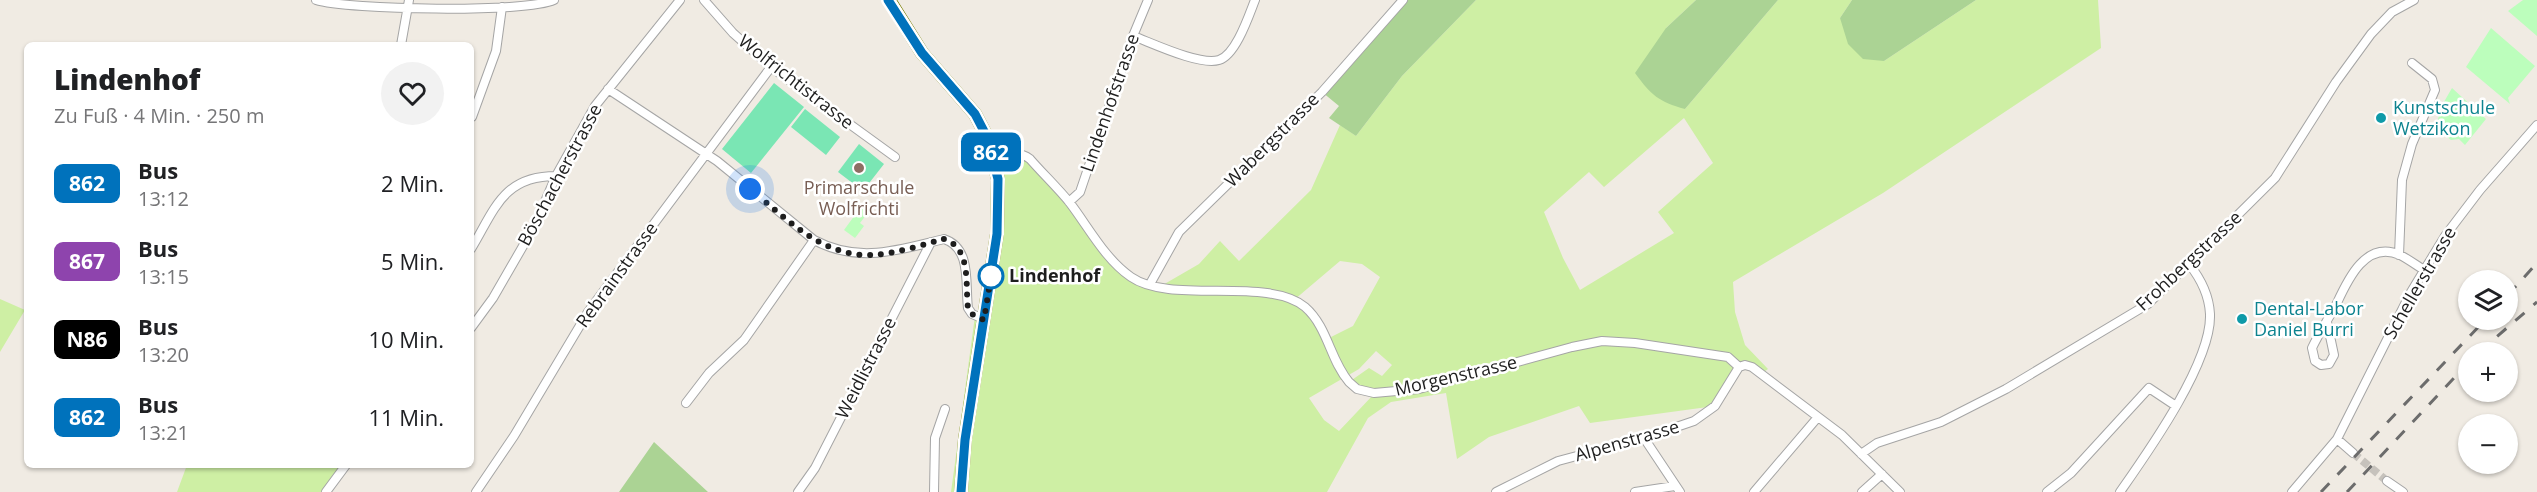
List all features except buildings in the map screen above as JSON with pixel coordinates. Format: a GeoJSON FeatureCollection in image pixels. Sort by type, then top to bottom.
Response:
{"type":"FeatureCollection","features":[{"type":"Feature","properties":{"kind":"main road"},"geometry":{"type":"LineString","coordinates":[[889,0],[922,53],[968,104],[987,137],[998,179],[998,223],[965,440],[961,492]]}},
{"type":"Feature","properties":{"kind":"street"},"geometry":{"type":"LineString","coordinates":[[316,0],[409,4],[468,3],[502,7],[539,4],[554,0]]}},
{"type":"Feature","properties":{"kind":"street","name":"Böschacherstrasse"},"geometry":{"type":"LineString","coordinates":[[474,324],[493,298],[534,227],[556,176],[585,123],[608,89],[680,0]]}},
{"type":"Feature","properties":{"kind":"street","name":"Wolfrichtistrasse"},"geometry":{"type":"LineString","coordinates":[[704,0],[733,33],[771,67],[895,157]]}},
{"type":"Feature","properties":{"kind":"street","name":"Lindenhofstrasse"},"geometry":{"type":"LineString","coordinates":[[1069,202],[1080,192],[1133,36],[1148,0]]}},
{"type":"Feature","properties":{"kind":"street"},"geometry":{"type":"LineString","coordinates":[[1133,36],[1199,59],[1219,60],[1230,52],[1248,21],[1255,0]]}},
{"type":"Feature","properties":{"kind":"street","name":"Wabergstrasse"},"geometry":{"type":"LineString","coordinates":[[1149,284],[1179,232],[1322,92],[1402,0]]}},
{"type":"Feature","properties":{"kind":"street","name":"Frohbergstrasse"},"geometry":{"type":"LineString","coordinates":[[1862,454],[1877,443],[1941,422],[2006,390],[2129,317],[2167,288],[2275,178],[2336,82],[2371,34],[2392,12],[2414,0]]}},
{"type":"Feature","properties":{"kind":"street"},"geometry":{"type":"LineString","coordinates":[[402,42],[409,4]]}},
{"type":"Feature","properties":{"kind":"street"},"geometry":{"type":"LineString","coordinates":[[474,112],[496,51],[502,7]]}},
{"type":"Feature","properties":{"kind":"street"},"geometry":{"type":"LineString","coordinates":[[2399,255],[2402,180],[2412,144],[2435,90],[2432,79],[2412,63]]}},
{"type":"Feature","properties":{"kind":"street","name":"Rebrainstrasse"},"geometry":{"type":"LineString","coordinates":[[476,492],[514,436],[588,312],[771,67]]}},
{"type":"Feature","properties":{"kind":"street"},"geometry":{"type":"LineString","coordinates":[[608,89],[706,154],[814,240],[834,250],[863,255],[882,254],[944,239],[959,250],[964,259],[968,308],[972,314],[984,320]]}},
{"type":"Feature","properties":{"kind":"street","name":"Schellerstrasse"},"geometry":{"type":"LineString","coordinates":[[2292,492],[2337,439],[2424,270],[2480,190],[2537,125]]}},
{"type":"Feature","properties":{"kind":"street","name":"Morgenstrasse"},"geometry":{"type":"LineString","coordinates":[[993,157],[1023,154],[1069,202],[1107,254],[1131,277],[1149,284],[1183,289],[1274,295],[1294,300],[1317,320],[1349,382],[1357,388],[1374,393],[1419,389],[1572,347],[1602,342],[1635,343],[1728,357],[1739,367],[1745,365],[1752,367],[1818,417],[1862,454],[1900,492]]}},
{"type":"Feature","properties":{"kind":"street"},"geometry":{"type":"LineString","coordinates":[[474,244],[500,200],[518,182],[538,176],[556,176]]}},
{"type":"Feature","properties":{"kind":"street"},"geometry":{"type":"LineString","coordinates":[[686,403],[709,373],[744,340],[814,240]]}},
{"type":"Feature","properties":{"kind":"street","name":"Weidlistrasse"},"geometry":{"type":"LineString","coordinates":[[798,492],[815,468],[931,242]]}},
{"type":"Feature","properties":{"kind":"street"},"geometry":{"type":"LineString","coordinates":[[2327,322],[2334,355],[2329,364],[2321,365],[2315,360],[2312,348],[2349,277],[2362,261],[2384,253],[2399,255],[2424,270]]}},
{"type":"Feature","properties":{"kind":"street"},"geometry":{"type":"LineString","coordinates":[[2120,492],[2176,406],[2209,332],[2210,314],[2205,287],[2189,264]]}},
{"type":"Feature","properties":{"kind":"street","name":"Alpenstrasse"},"geometry":{"type":"LineString","coordinates":[[1496,492],[1558,461],[1644,438],[1694,421],[1715,406],[1739,367]]}},
{"type":"Feature","properties":{"kind":"street"},"geometry":{"type":"LineString","coordinates":[[2048,492],[2071,472],[2149,388],[2176,406]]}},
{"type":"Feature","properties":{"kind":"street"},"geometry":{"type":"LineString","coordinates":[[934,492],[935,438],[945,409]]}},
{"type":"Feature","properties":{"kind":"street"},"geometry":{"type":"LineString","coordinates":[[1754,492],[1818,417]]}},
{"type":"Feature","properties":{"kind":"street"},"geometry":{"type":"LineString","coordinates":[[1635,492],[1677,489],[1644,438]]}},
{"type":"Feature","properties":{"kind":"street"},"geometry":{"type":"LineString","coordinates":[[2337,439],[2353,453]]}},
{"type":"Feature","properties":{"kind":"street"},"geometry":{"type":"LineString","coordinates":[[326,492],[344,468]]}},
{"type":"Feature","properties":{"kind":"street"},"geometry":{"type":"LineString","coordinates":[[1862,492],[1882,474]]}},
{"type":"Feature","properties":{"kind":"street"},"geometry":{"type":"LineString","coordinates":[[2386,481],[2403,492]]}},
{"type":"Feature","properties":{"kind":"green space"},"geometry":{"type":"Polygon","coordinates":[[[1403,0],[1476,0],[1402,76],[1356,136],[1329,118],[1339,106],[1322,92],[1403,0]]]}},
{"type":"Feature","properties":{"kind":"green space"},"geometry":{"type":"Polygon","coordinates":[[[1476,0],[1696,0],[1666,28],[1685,109],[1778,0],[1852,0],[1840,18],[1884,61],[1976,0],[2098,0],[2101,48],[1883,193],[1733,282],[1735,312],[1745,345],[1768,369],[1761,374],[1745,365],[1715,406],[1590,423],[1579,406],[1489,437],[1457,459],[1446,393],[1391,402],[1368,418],[1327,492],[951,492],[975,316],[984,319],[998,223],[993,157],[1023,154],[1131,277],[1161,286],[1199,264],[1220,241],[1239,261],[1311,190],[1340,125],[1356,136],[1402,76],[1476,0]],[[1684,118],[1604,187],[1589,172],[1544,212],[1563,258],[1580,290],[1674,233],[1658,212],[1713,163],[1684,118]],[[1340,261],[1294,300],[1305,308],[1327,339],[1353,326],[1380,277],[1362,264],[1340,261]],[[1376,351],[1359,369],[1309,398],[1324,420],[1339,431],[1374,394],[1349,382],[1369,368],[1382,376],[1392,365],[1376,351]]]}},
{"type":"Feature","properties":{"kind":"green space"},"geometry":{"type":"Polygon","coordinates":[[[1696,0],[1778,0],[1685,109],[1668,104],[1656,97],[1635,73],[1666,28],[1696,0]]]}},
{"type":"Feature","properties":{"kind":"green space"},"geometry":{"type":"Polygon","coordinates":[[[1852,0],[1976,0],[1884,61],[1863,59],[1848,44],[1840,18],[1852,0]]]}},
{"type":"Feature","properties":{"kind":"green space"},"geometry":{"type":"Polygon","coordinates":[[[2523,0],[2537,0],[2537,36],[2508,11],[2523,0]]]}},
{"type":"Feature","properties":{"kind":"green space"},"geometry":{"type":"Polygon","coordinates":[[[2491,28],[2535,66],[2508,98],[2510,104],[2466,67],[2491,28]]]}},
{"type":"Feature","properties":{"kind":"green space"},"geometry":{"type":"Polygon","coordinates":[[[774,83],[804,107],[751,173],[722,149],[774,83]]]}},
{"type":"Feature","properties":{"kind":"green space"},"geometry":{"type":"Polygon","coordinates":[[[2452,88],[2486,119],[2465,145],[2459,139],[2451,140],[2436,128],[2441,107],[2452,88]]]}},
{"type":"Feature","properties":{"kind":"green space"},"geometry":{"type":"Polygon","coordinates":[[[805,109],[840,137],[826,155],[791,127],[805,109]]]}},
{"type":"Feature","properties":{"kind":"green space"},"geometry":{"type":"Polygon","coordinates":[[[859,144],[884,164],[863,191],[838,172],[859,144]]]}},
{"type":"Feature","properties":{"kind":"green space"},"geometry":{"type":"Polygon","coordinates":[[[863,204],[870,210],[860,223],[864,226],[855,238],[844,230],[863,204]]]}},
{"type":"Feature","properties":{"kind":"green space"},"geometry":{"type":"Polygon","coordinates":[[[0,299],[24,310],[24,312],[0,352],[0,299]]]}},
{"type":"Feature","properties":{"kind":"green space"},"geometry":{"type":"Polygon","coordinates":[[[654,442],[708,492],[619,492],[654,442]]]}},
{"type":"Feature","properties":{"kind":"green space"},"geometry":{"type":"Polygon","coordinates":[[[186,468],[344,468],[326,492],[177,492],[186,468]]]}},
{"type":"Feature","properties":{"kind":"tunnel"},"geometry":{"type":"LineString","coordinates":[[2353,453],[2387,481]]}},
{"type":"Feature","properties":{"kind":"railway"},"geometry":{"type":"LineString","coordinates":[[2518,284],[2537,263]]}},
{"type":"Feature","properties":{"kind":"railway"},"geometry":{"type":"LineString","coordinates":[[2491,342],[2537,302]]}},
{"type":"Feature","properties":{"kind":"railway"},"geometry":{"type":"LineString","coordinates":[[2321,492],[2475,330]]}},
{"type":"Feature","properties":{"kind":"railway"},"geometry":{"type":"LineString","coordinates":[[2347,492],[2458,374]]}},
{"type":"Feature","properties":{"kind":"bus line","name":"862"},"geometry":{"type":"LineString","coordinates":[[888,0],[903,27],[922,53],[975,114],[987,137],[998,179],[997,234],[965,440],[961,492]]}},
{"type":"Feature","properties":{"kind":"place","name":"Kunstschule Wetzikon"},"geometry":{"type":"Point","coordinates":[2381,118]}},
{"type":"Feature","properties":{"kind":"place","name":"Primarschule Wolfrichti"},"geometry":{"type":"Point","coordinates":[859,168]}},
{"type":"Feature","properties":{"kind":"place","name":"Lindenhof"},"geometry":{"type":"Point","coordinates":[991,276]}},
{"type":"Feature","properties":{"kind":"place","name":"Dental-Labor Daniel Burri"},"geometry":{"type":"Point","coordinates":[2242,319]}},
{"type":"Feature","properties":{"kind":"route"},"geometry":{"type":"LineString","coordinates":[[750,189],[814,240],[834,250],[872,255],[944,239],[953,243],[964,259],[968,308],[972,314],[984,320],[991,276]]}}]}
